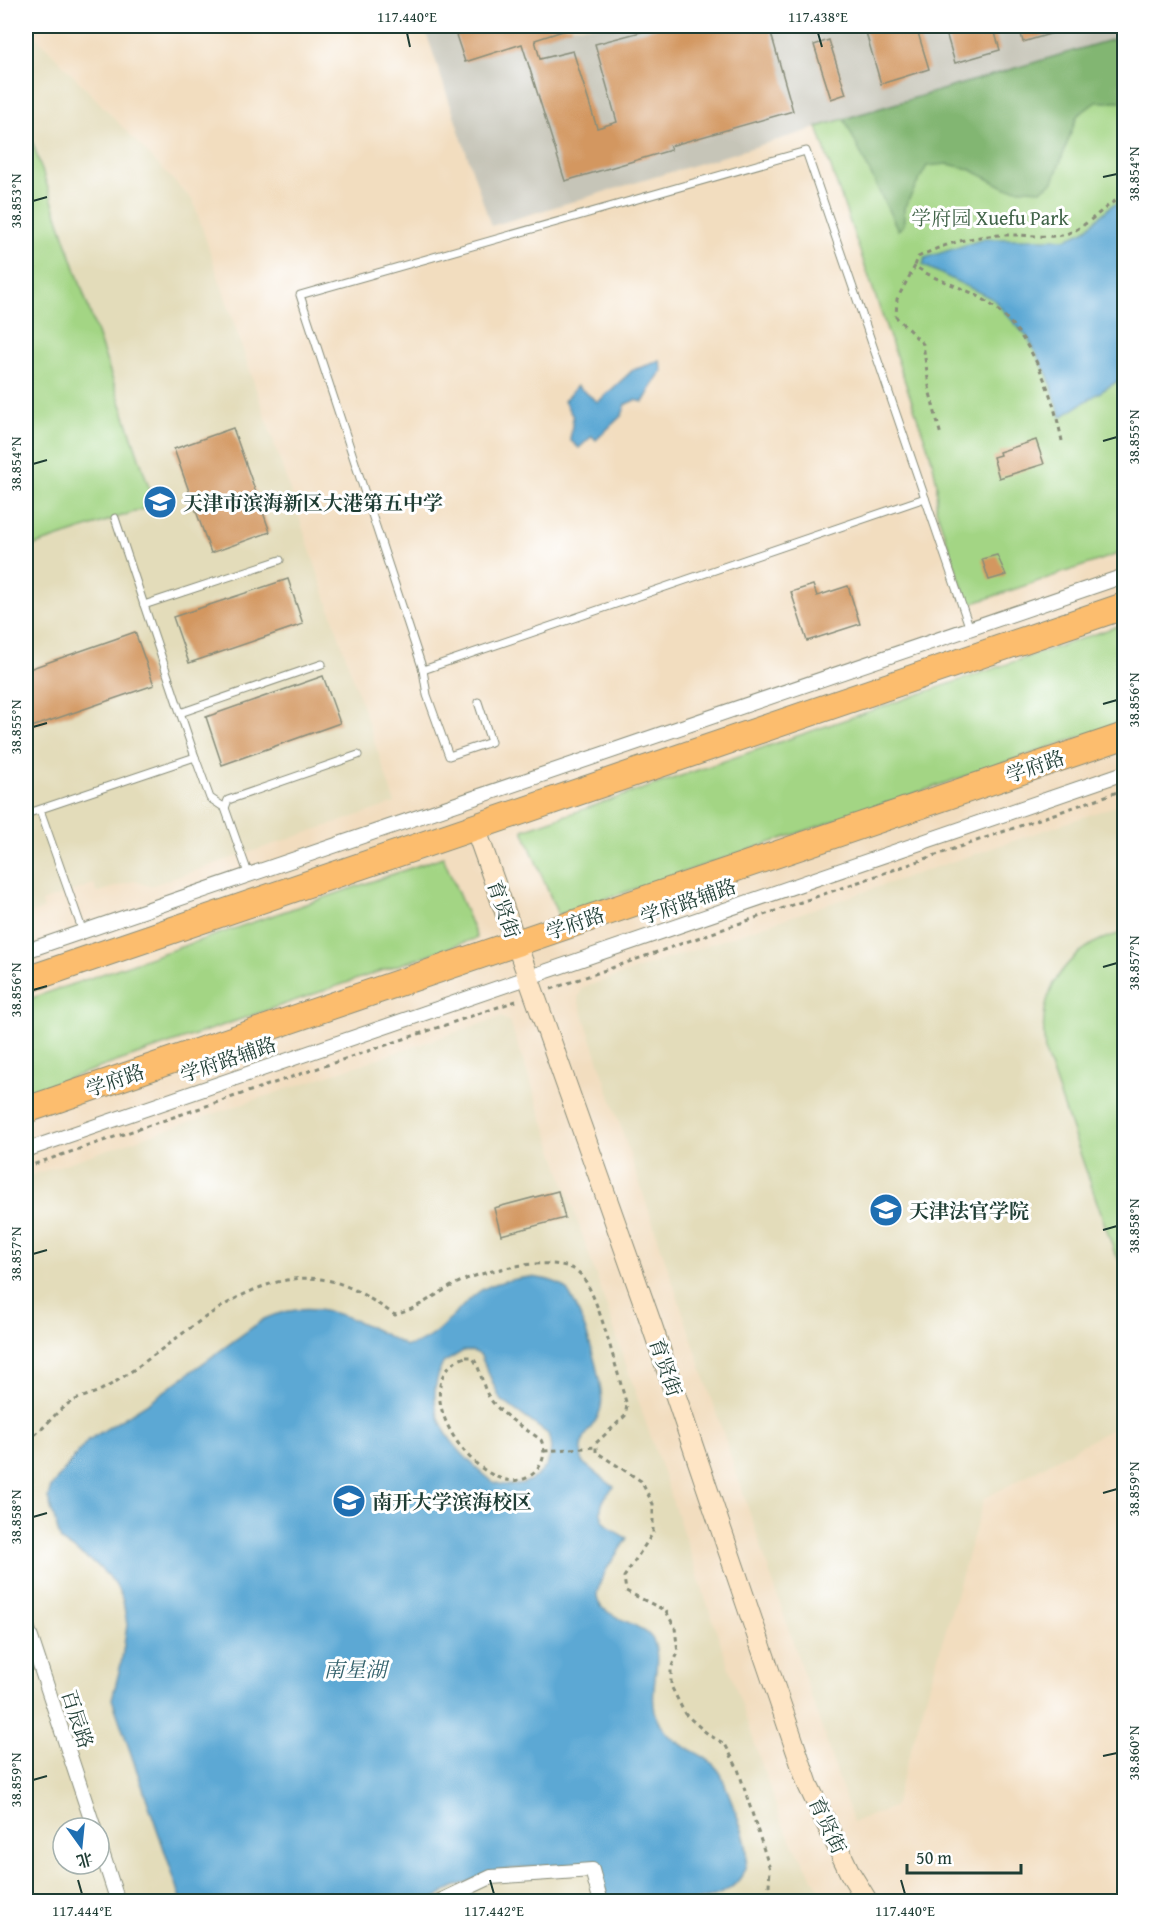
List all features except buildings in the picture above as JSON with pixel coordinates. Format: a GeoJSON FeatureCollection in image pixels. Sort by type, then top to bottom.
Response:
{"type":"FeatureCollection","features":[{"type":"Feature","properties":{"kind":"highway"},"geometry":{"type":"LineString","coordinates":[[26,980],[1125,606]]}},
{"type":"Feature","properties":{"kind":"highway","name":"学府路"},"geometry":{"type":"LineString","coordinates":[[26,1110],[1125,736]]}},
{"type":"Feature","properties":{"kind":"street"},"geometry":{"type":"LineString","coordinates":[[26,951],[1125,576]]}},
{"type":"Feature","properties":{"kind":"street","name":"学府路辅路"},"geometry":{"type":"LineString","coordinates":[[26,1150],[527,976],[1125,773]]}},
{"type":"Feature","properties":{"kind":"street","name":"育贤街"},"geometry":{"type":"LineString","coordinates":[[475,828],[656,1337],[808,1785],[850,1873],[868,1902]]}},
{"type":"Feature","properties":{"kind":"street","name":"百辰路"},"geometry":{"type":"LineString","coordinates":[[26,1623],[90,1816]]}},
{"type":"Feature","properties":{"kind":"street"},"geometry":{"type":"LineString","coordinates":[[438,1902],[491,1877],[592,1870],[601,1902]]}},
{"type":"Feature","properties":{"kind":"street"},"geometry":{"type":"LineString","coordinates":[[110,1876],[118,1902]]}},
{"type":"Feature","properties":{"kind":"lane"},"geometry":{"type":"LineString","coordinates":[[478,702],[491,742],[449,756],[427,695],[423,670],[300,296],[806,152],[970,629]]}},
{"type":"Feature","properties":{"kind":"lane"},"geometry":{"type":"LineString","coordinates":[[423,670],[925,498]]}},
{"type":"Feature","properties":{"kind":"lane"},"geometry":{"type":"LineString","coordinates":[[114,518],[210,798],[225,808],[249,876]]}},
{"type":"Feature","properties":{"kind":"lane"},"geometry":{"type":"LineString","coordinates":[[144,605],[280,560]]}},
{"type":"Feature","properties":{"kind":"lane"},"geometry":{"type":"LineString","coordinates":[[180,713],[321,664]]}},
{"type":"Feature","properties":{"kind":"lane"},"geometry":{"type":"LineString","coordinates":[[225,808],[228,800],[358,755]]}},
{"type":"Feature","properties":{"kind":"lane"},"geometry":{"type":"LineString","coordinates":[[26,814],[195,757]]}},
{"type":"Feature","properties":{"kind":"lane"},"geometry":{"type":"LineString","coordinates":[[40,810],[83,932]]}},
{"type":"Feature","properties":{"kind":"path"},"geometry":{"type":"LineString","coordinates":[[941,436],[930,393],[923,344],[896,317],[897,299],[918,256],[956,240],[992,234],[1061,236],[1078,228],[1109,203],[1125,196]]}},
{"type":"Feature","properties":{"kind":"path"},"geometry":{"type":"LineString","coordinates":[[915,266],[986,300],[1017,332],[1037,363],[1051,396],[1062,441]]}},
{"type":"Feature","properties":{"kind":"path"},"geometry":{"type":"LineString","coordinates":[[26,1167],[534,995],[1125,790]]}},
{"type":"Feature","properties":{"kind":"path"},"geometry":{"type":"LineString","coordinates":[[26,1439],[37,1435],[56,1412],[72,1401],[101,1390],[217,1308],[251,1290],[297,1280],[329,1281],[358,1291],[395,1315],[412,1311],[462,1281],[500,1267],[552,1264],[572,1268],[581,1275],[592,1296],[627,1406],[625,1416],[594,1447]]}},
{"type":"Feature","properties":{"kind":"path"},"geometry":{"type":"LineString","coordinates":[[472,1358],[477,1362],[489,1397],[500,1409],[542,1440],[546,1451],[536,1470],[529,1476],[511,1481],[499,1479],[481,1467],[447,1427],[438,1391],[445,1371],[458,1359],[472,1358]]}},
{"type":"Feature","properties":{"kind":"path"},"geometry":{"type":"LineString","coordinates":[[546,1451],[594,1447]]}},
{"type":"Feature","properties":{"kind":"path"},"geometry":{"type":"LineString","coordinates":[[594,1447],[604,1459],[624,1468],[641,1481],[653,1504],[653,1533],[624,1577],[626,1592],[666,1611],[675,1628],[678,1653],[671,1668],[671,1686],[685,1714],[709,1736],[725,1744],[738,1769],[770,1869],[768,1902]]}},
{"type":"Feature","properties":{"kind":"shaded area","name":"天津市滨海新区大港第五中学"},"geometry":{"type":"Polygon","coordinates":[[[26,26],[193,201],[395,803],[150,886],[134,881],[96,893],[94,884],[42,902],[44,909],[26,915],[26,26]]]}},
{"type":"Feature","properties":{"kind":"shaded area"},"geometry":{"type":"Polygon","coordinates":[[[424,26],[1124,26],[1124,36],[491,226],[424,26]]]}},
{"type":"Feature","properties":{"kind":"shaded area","name":"天津法官学院"},"geometry":{"type":"Polygon","coordinates":[[[1124,803],[1124,1422],[984,1499],[894,1807],[853,1822],[578,999],[582,988],[1124,803]]]}},
{"type":"Feature","properties":{"kind":"shaded area","name":"南开大学滨海校区"},"geometry":{"type":"Polygon","coordinates":[[[501,1017],[510,1022],[782,1824],[826,1901],[26,1901],[26,1177],[501,1017]]]}},
{"type":"Feature","properties":{"kind":"green space","name":"学府园 Xuefu Park"},"geometry":{"type":"Polygon","coordinates":[[[1124,36],[1124,552],[968,605],[936,509],[937,484],[932,460],[817,127],[1124,36]]]}},
{"type":"Feature","properties":{"kind":"green space"},"geometry":{"type":"Polygon","coordinates":[[[1124,36],[1124,102],[1096,102],[1077,116],[1053,182],[1041,190],[1006,188],[969,169],[948,164],[927,166],[904,208],[904,225],[898,230],[844,119],[1124,36]]]}},
{"type":"Feature","properties":{"kind":"green space"},"geometry":{"type":"Polygon","coordinates":[[[26,123],[155,505],[26,548],[26,123]]]}},
{"type":"Feature","properties":{"kind":"green space"},"geometry":{"type":"Polygon","coordinates":[[[1124,624],[1124,722],[558,915],[523,830],[1124,624]]]}},
{"type":"Feature","properties":{"kind":"green space"},"geometry":{"type":"Polygon","coordinates":[[[443,857],[477,938],[26,1093],[26,1000],[443,857]]]}},
{"type":"Feature","properties":{"kind":"green space"},"geometry":{"type":"Polygon","coordinates":[[[1124,933],[1124,1266],[1115,1254],[1045,1052],[1044,1019],[1052,988],[1069,962],[1094,943],[1124,933]]]}},
{"type":"Feature","properties":{"kind":"water"},"geometry":{"type":"Polygon","coordinates":[[[1124,201],[1124,377],[1061,417],[1048,376],[1028,338],[993,299],[923,265],[925,258],[984,239],[1066,239],[1084,231],[1111,206],[1124,201]]]}},
{"type":"Feature","properties":{"kind":"water"},"geometry":{"type":"Polygon","coordinates":[[[660,361],[663,371],[643,402],[635,400],[626,404],[622,415],[596,440],[592,436],[579,448],[570,440],[573,417],[564,401],[577,386],[598,402],[633,370],[660,361]]]}},
{"type":"Feature","properties":{"kind":"water","name":"南星湖"},"geometry":{"type":"Polygon","coordinates":[[[530,1277],[558,1283],[571,1297],[584,1327],[600,1382],[601,1407],[596,1421],[585,1436],[582,1462],[614,1487],[602,1503],[602,1516],[611,1528],[627,1538],[603,1576],[597,1599],[609,1613],[640,1629],[654,1642],[657,1660],[654,1700],[658,1719],[672,1738],[706,1759],[721,1774],[741,1826],[746,1846],[743,1873],[732,1887],[715,1896],[694,1901],[608,1901],[596,1863],[498,1870],[452,1888],[430,1901],[182,1901],[112,1699],[121,1664],[127,1625],[123,1601],[115,1583],[96,1564],[61,1541],[48,1498],[51,1487],[87,1441],[148,1403],[264,1319],[284,1312],[320,1310],[355,1320],[406,1346],[416,1344],[435,1333],[481,1290],[502,1282],[530,1277]],[[463,1351],[443,1363],[436,1381],[435,1399],[444,1430],[466,1458],[493,1482],[505,1485],[528,1481],[545,1468],[551,1447],[548,1434],[500,1399],[480,1354],[463,1351]]]}},
{"type":"Feature","properties":{"kind":"place","name":"天津市滨海新区大港第五中学"},"geometry":{"type":"Point","coordinates":[160,502]}},
{"type":"Feature","properties":{"kind":"place","name":"天津法官学院"},"geometry":{"type":"Point","coordinates":[886,1210]}},
{"type":"Feature","properties":{"kind":"place","name":"南开大学滨海校区"},"geometry":{"type":"Point","coordinates":[349,1501]}}]}
